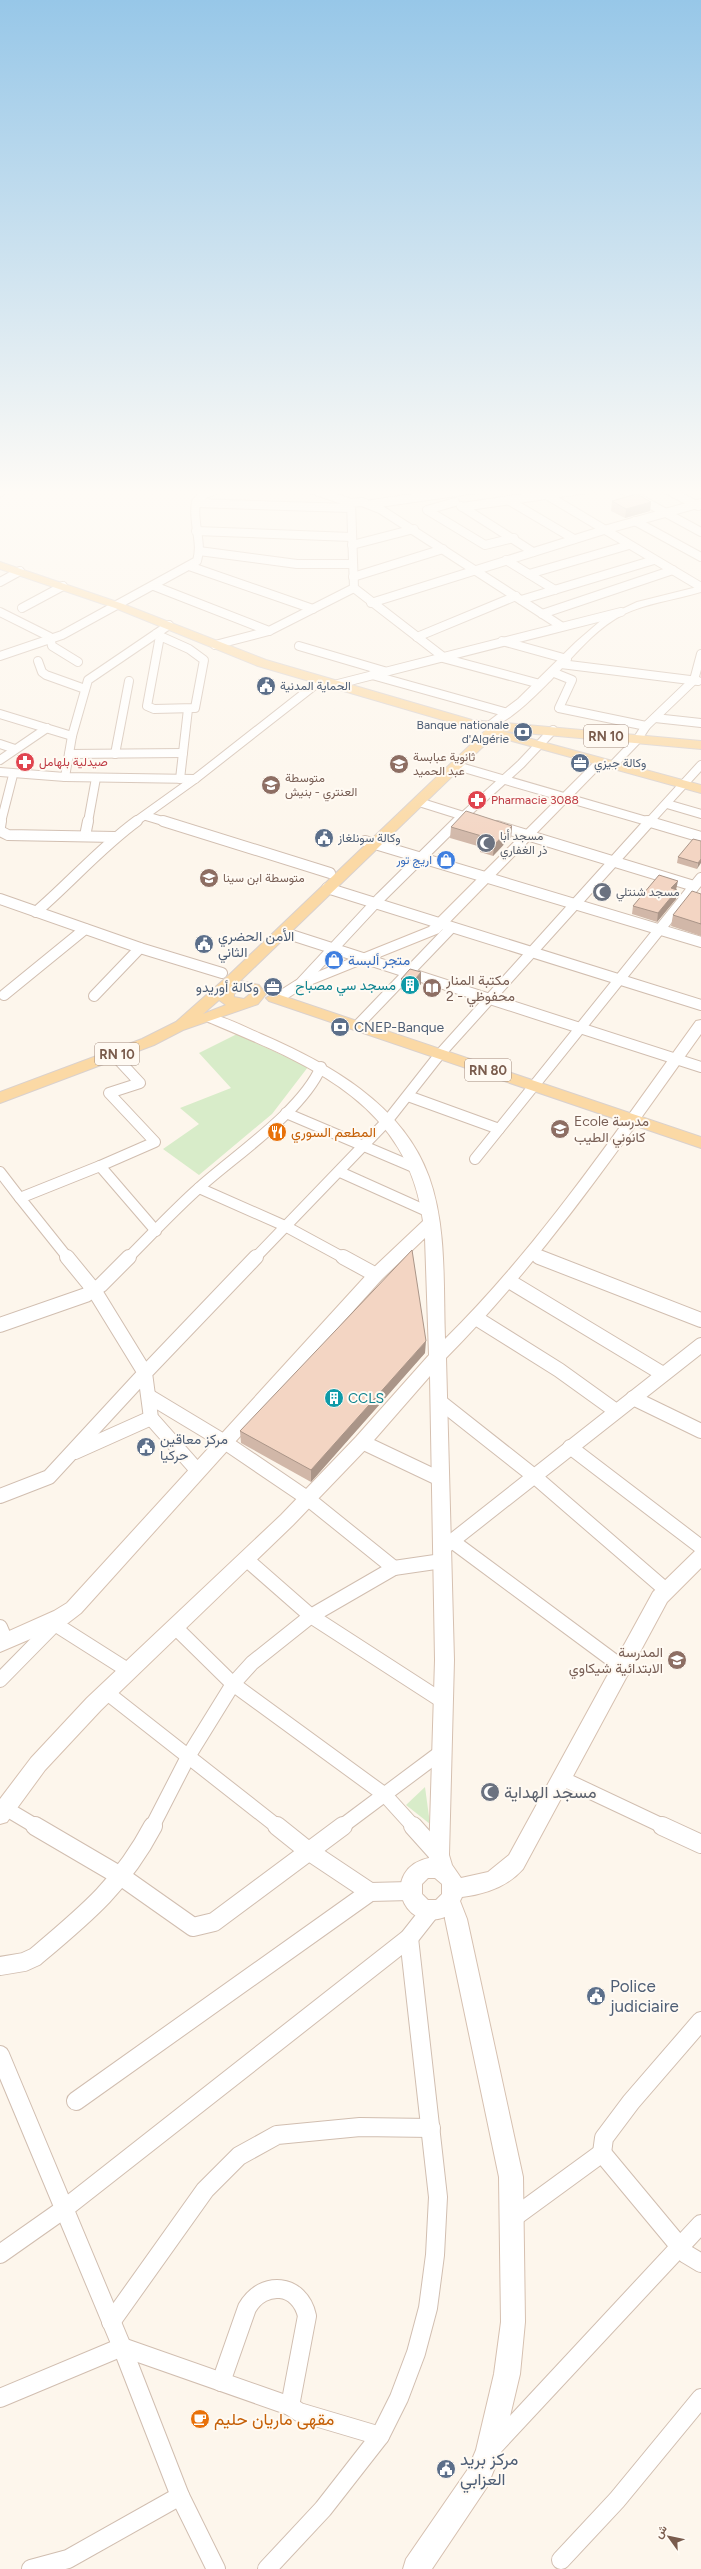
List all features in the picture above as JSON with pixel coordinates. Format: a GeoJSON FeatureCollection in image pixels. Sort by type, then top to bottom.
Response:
{"type":"FeatureCollection","features":[{"type":"Feature","properties":{"kind":"main road"},"geometry":{"type":"LineString","coordinates":[[124,608],[262,663],[334,685],[491,726]]}},
{"type":"Feature","properties":{"kind":"main road","name":"RN 10"},"geometry":{"type":"LineString","coordinates":[[491,726],[541,745],[701,789]]}},
{"type":"Feature","properties":{"kind":"main road","name":"RN 10"},"geometry":{"type":"LineString","coordinates":[[0,1090],[148,1032],[177,1013],[233,986],[330,873],[419,802],[457,766],[491,726]]}},
{"type":"Feature","properties":{"kind":"main road","name":"RN 10"},"geometry":{"type":"LineString","coordinates":[[0,1098],[114,1055],[175,1028],[233,986],[282,932],[327,888],[370,842],[491,726],[553,730],[637,740],[701,745]]}},
{"type":"Feature","properties":{"kind":"main road"},"geometry":{"type":"LineString","coordinates":[[175,1028],[210,1018],[233,986]]}},
{"type":"Feature","properties":{"kind":"main road","name":"RN 80"},"geometry":{"type":"LineString","coordinates":[[233,986],[276,998],[358,1025],[701,1143]]}},
{"type":"Feature","properties":{"kind":"street"},"geometry":{"type":"LineString","coordinates":[[0,656],[50,637],[62,635],[115,608]]}},
{"type":"Feature","properties":{"kind":"street"},"geometry":{"type":"LineString","coordinates":[[210,608],[269,631]]}},
{"type":"Feature","properties":{"kind":"street"},"geometry":{"type":"LineString","coordinates":[[378,608],[418,637],[440,656],[540,684]]}},
{"type":"Feature","properties":{"kind":"street"},"geometry":{"type":"LineString","coordinates":[[418,637],[493,608]]}},
{"type":"Feature","properties":{"kind":"street"},"geometry":{"type":"LineString","coordinates":[[533,608],[561,626]]}},
{"type":"Feature","properties":{"kind":"street"},"geometry":{"type":"LineString","coordinates":[[542,614],[560,608]]}},
{"type":"Feature","properties":{"kind":"street"},"geometry":{"type":"LineString","coordinates":[[334,685],[440,656],[635,608]]}},
{"type":"Feature","properties":{"kind":"street"},"geometry":{"type":"LineString","coordinates":[[215,645],[269,631],[312,609]]}},
{"type":"Feature","properties":{"kind":"street"},"geometry":{"type":"LineString","coordinates":[[0,612],[50,637]]}},
{"type":"Feature","properties":{"kind":"street"},"geometry":{"type":"LineString","coordinates":[[491,726],[540,684],[600,626],[621,612]]}},
{"type":"Feature","properties":{"kind":"street"},"geometry":{"type":"LineString","coordinates":[[65,777],[72,736],[85,688],[90,678],[158,635],[169,625]]}},
{"type":"Feature","properties":{"kind":"street"},"geometry":{"type":"LineString","coordinates":[[158,635],[204,660],[197,706],[188,709],[154,709],[147,706],[158,635]]}},
{"type":"Feature","properties":{"kind":"street"},"geometry":{"type":"LineString","coordinates":[[50,637],[52,646],[78,662]]}},
{"type":"Feature","properties":{"kind":"street"},"geometry":{"type":"LineString","coordinates":[[501,641],[564,661],[698,675]]}},
{"type":"Feature","properties":{"kind":"street"},"geometry":{"type":"LineString","coordinates":[[299,646],[386,671]]}},
{"type":"Feature","properties":{"kind":"street"},"geometry":{"type":"LineString","coordinates":[[613,765],[637,740],[646,726],[698,675],[701,654]]}},
{"type":"Feature","properties":{"kind":"street"},"geometry":{"type":"LineString","coordinates":[[38,661],[42,672],[46,676],[85,688]]}},
{"type":"Feature","properties":{"kind":"street"},"geometry":{"type":"LineString","coordinates":[[552,672],[572,680],[559,708],[646,726]]}},
{"type":"Feature","properties":{"kind":"street"},"geometry":{"type":"LineString","coordinates":[[372,675],[508,713]]}},
{"type":"Feature","properties":{"kind":"street"},"geometry":{"type":"LineString","coordinates":[[115,754],[129,681]]}},
{"type":"Feature","properties":{"kind":"street"},"geometry":{"type":"LineString","coordinates":[[36,912],[71,882],[115,837],[195,779],[320,681]]}},
{"type":"Feature","properties":{"kind":"street"},"geometry":{"type":"LineString","coordinates":[[180,779],[188,709]]}},
{"type":"Feature","properties":{"kind":"street"},"geometry":{"type":"LineString","coordinates":[[0,714],[72,736]]}},
{"type":"Feature","properties":{"kind":"street"},"geometry":{"type":"LineString","coordinates":[[655,718],[701,723]]}},
{"type":"Feature","properties":{"kind":"street"},"geometry":{"type":"LineString","coordinates":[[0,760],[46,728]]}},
{"type":"Feature","properties":{"kind":"street"},"geometry":{"type":"LineString","coordinates":[[300,984],[375,904],[464,816],[541,745],[553,730]]}},
{"type":"Feature","properties":{"kind":"street"},"geometry":{"type":"LineString","coordinates":[[0,744],[16,749]]}},
{"type":"Feature","properties":{"kind":"street"},"geometry":{"type":"LineString","coordinates":[[69,754],[183,753]]}},
{"type":"Feature","properties":{"kind":"street"},"geometry":{"type":"LineString","coordinates":[[358,1025],[408,973],[446,926],[488,878],[600,762]]}},
{"type":"Feature","properties":{"kind":"street"},"geometry":{"type":"LineString","coordinates":[[0,1496],[50,1477],[74,1452],[100,1421],[145,1373],[285,1226],[340,1172],[388,1120],[440,1054],[701,765]]}},
{"type":"Feature","properties":{"kind":"street"},"geometry":{"type":"LineString","coordinates":[[457,766],[701,837]]}},
{"type":"Feature","properties":{"kind":"street"},"geometry":{"type":"LineString","coordinates":[[0,772],[13,775],[65,777],[195,779]]}},
{"type":"Feature","properties":{"kind":"street"},"geometry":{"type":"LineString","coordinates":[[0,827],[13,775]]}},
{"type":"Feature","properties":{"kind":"street"},"geometry":{"type":"LineString","coordinates":[[85,836],[96,778]]}},
{"type":"Feature","properties":{"kind":"street"},"geometry":{"type":"LineString","coordinates":[[419,802],[694,886]]}},
{"type":"Feature","properties":{"kind":"street"},"geometry":{"type":"LineString","coordinates":[[667,804],[701,814]]}},
{"type":"Feature","properties":{"kind":"street"},"geometry":{"type":"LineString","coordinates":[[146,816],[330,873]]}},
{"type":"Feature","properties":{"kind":"street"},"geometry":{"type":"LineString","coordinates":[[0,831],[8,835],[115,837]]}},
{"type":"Feature","properties":{"kind":"street"},"geometry":{"type":"LineString","coordinates":[[370,842],[701,942]]}},
{"type":"Feature","properties":{"kind":"street"},"geometry":{"type":"LineString","coordinates":[[475,1160],[532,1086],[658,929],[701,878]]}},
{"type":"Feature","properties":{"kind":"street"},"geometry":{"type":"LineString","coordinates":[[327,888],[701,1005]]}},
{"type":"Feature","properties":{"kind":"street"},"geometry":{"type":"LineString","coordinates":[[0,899],[140,948],[233,986]]}},
{"type":"Feature","properties":{"kind":"street"},"geometry":{"type":"LineString","coordinates":[[276,998],[300,984],[446,926]]}},
{"type":"Feature","properties":{"kind":"street"},"geometry":{"type":"LineString","coordinates":[[4,995],[85,929]]}},
{"type":"Feature","properties":{"kind":"street"},"geometry":{"type":"LineString","coordinates":[[282,932],[701,1067]]}},
{"type":"Feature","properties":{"kind":"street"},"geometry":{"type":"LineString","coordinates":[[94,996],[140,948]]}},
{"type":"Feature","properties":{"kind":"street"},"geometry":{"type":"LineString","coordinates":[[0,2254],[64,2209],[409,1938],[443,1885],[445,1550],[440,1479],[438,1356],[430,1218],[424,1183],[418,1169],[388,1120],[363,1097],[321,1067],[292,1052],[210,1018]]}},
{"type":"Feature","properties":{"kind":"street"},"geometry":{"type":"LineString","coordinates":[[445,1749],[385,1795],[307,1850],[214,1922],[203,1926],[192,1927],[122,1877],[3,1812],[38,1764],[106,1692],[246,1559],[362,1442],[438,1356],[476,1318],[509,1281],[633,1120],[701,1024]]}},
{"type":"Feature","properties":{"kind":"street"},"geometry":{"type":"LineString","coordinates":[[20,1198],[155,1142],[109,1093],[140,1083],[114,1055]]}},
{"type":"Feature","properties":{"kind":"street"},"geometry":{"type":"LineString","coordinates":[[0,1325],[94,1290],[199,1188],[286,1113],[313,1085],[321,1067]]}},
{"type":"Feature","properties":{"kind":"street"},"geometry":{"type":"LineString","coordinates":[[408,1096],[499,1129]]}},
{"type":"Feature","properties":{"kind":"street"},"geometry":{"type":"LineString","coordinates":[[286,1113],[362,1147],[418,1169]]}},
{"type":"Feature","properties":{"kind":"street"},"geometry":{"type":"LineString","coordinates":[[100,1166],[156,1231]]}},
{"type":"Feature","properties":{"kind":"street"},"geometry":{"type":"LineString","coordinates":[[0,1172],[94,1290],[145,1373],[150,1397],[151,1418],[197,1470]]}},
{"type":"Feature","properties":{"kind":"street"},"geometry":{"type":"LineString","coordinates":[[340,1172],[430,1218]]}},
{"type":"Feature","properties":{"kind":"street"},"geometry":{"type":"LineString","coordinates":[[199,1188],[285,1226],[376,1275]]}},
{"type":"Feature","properties":{"kind":"street"},"geometry":{"type":"LineString","coordinates":[[0,1680],[58,1621],[74,1608],[223,1441],[430,1218]]}},
{"type":"Feature","properties":{"kind":"street"},"geometry":{"type":"LineString","coordinates":[[531,1254],[701,1320]]}},
{"type":"Feature","properties":{"kind":"street"},"geometry":{"type":"LineString","coordinates":[[509,1281],[664,1374]]}},
{"type":"Feature","properties":{"kind":"street"},"geometry":{"type":"LineString","coordinates":[[476,1318],[559,1370],[616,1411]]}},
{"type":"Feature","properties":{"kind":"street"},"geometry":{"type":"LineString","coordinates":[[0,1966],[24,1962],[35,1956],[95,1907],[122,1877],[148,1835],[189,1755],[233,1684],[252,1663],[312,1616],[394,1568],[445,1550],[570,1447],[701,1345]]}},
{"type":"Feature","properties":{"kind":"street"},"geometry":{"type":"LineString","coordinates":[[150,1397],[223,1441],[307,1498],[394,1568]]}},
{"type":"Feature","properties":{"kind":"street"},"geometry":{"type":"LineString","coordinates":[[633,1398],[701,1431]]}},
{"type":"Feature","properties":{"kind":"street"},"geometry":{"type":"LineString","coordinates":[[439,1401],[534,1476],[666,1590]]}},
{"type":"Feature","properties":{"kind":"street"},"geometry":{"type":"LineString","coordinates":[[74,1452],[151,1418]]}},
{"type":"Feature","properties":{"kind":"street"},"geometry":{"type":"LineString","coordinates":[[362,1442],[440,1479]]}},
{"type":"Feature","properties":{"kind":"street"},"geometry":{"type":"LineString","coordinates":[[570,1447],[701,1547]]}},
{"type":"Feature","properties":{"kind":"street"},"geometry":{"type":"LineString","coordinates":[[445,1550],[622,1667]]}},
{"type":"Feature","properties":{"kind":"street"},"geometry":{"type":"LineString","coordinates":[[443,1885],[430,1869],[423,1870],[413,1879],[410,1891],[417,1904],[443,1885],[480,1886],[497,1880],[508,1872],[516,1862],[660,1597],[701,1556]]}},
{"type":"Feature","properties":{"kind":"street"},"geometry":{"type":"LineString","coordinates":[[246,1559],[312,1616],[444,1702]]}},
{"type":"Feature","properties":{"kind":"street"},"geometry":{"type":"LineString","coordinates":[[2,1637],[58,1621]]}},
{"type":"Feature","properties":{"kind":"street"},"geometry":{"type":"LineString","coordinates":[[58,1621],[128,1671]]}},
{"type":"Feature","properties":{"kind":"street"},"geometry":{"type":"LineString","coordinates":[[175,1627],[233,1684],[385,1795],[443,1885],[458,1926],[511,2177],[513,2218],[513,2322],[507,2374],[489,2450],[478,2478],[416,2569]]}},
{"type":"Feature","properties":{"kind":"street"},"geometry":{"type":"LineString","coordinates":[[106,1692],[189,1755],[307,1850],[370,1892]]}},
{"type":"Feature","properties":{"kind":"street"},"geometry":{"type":"LineString","coordinates":[[561,1778],[701,1844]]}},
{"type":"Feature","properties":{"kind":"street"},"geometry":{"type":"LineString","coordinates":[[76,2101],[370,1892],[410,1891]]}},
{"type":"Feature","properties":{"kind":"street"},"geometry":{"type":"LineString","coordinates":[[267,2569],[323,2509],[380,2436],[399,2398],[416,2353],[428,2308],[435,2255],[438,2197],[409,1938]]}},
{"type":"Feature","properties":{"kind":"street"},"geometry":{"type":"LineString","coordinates":[[513,2218],[602,2153],[604,2138],[631,2102],[701,2021]]}},
{"type":"Feature","properties":{"kind":"street"},"geometry":{"type":"LineString","coordinates":[[0,2055],[122,2347],[180,2496],[216,2569]]}},
{"type":"Feature","properties":{"kind":"street"},"geometry":{"type":"LineString","coordinates":[[111,2322],[205,2190],[239,2156],[276,2135],[360,2127],[431,2128]]}},
{"type":"Feature","properties":{"kind":"street"},"geometry":{"type":"LineString","coordinates":[[602,2153],[686,2254],[701,2264]]}},
{"type":"Feature","properties":{"kind":"street"},"geometry":{"type":"LineString","coordinates":[[489,2450],[701,2224]]}},
{"type":"Feature","properties":{"kind":"street"},"geometry":{"type":"LineString","coordinates":[[221,2382],[247,2308],[252,2300],[264,2290],[279,2289],[298,2298],[306,2307],[290,2406]]}},
{"type":"Feature","properties":{"kind":"street"},"geometry":{"type":"LineString","coordinates":[[0,2398],[122,2347],[290,2406],[299,2412],[380,2436]]}},
{"type":"Feature","properties":{"kind":"street"},"geometry":{"type":"LineString","coordinates":[[561,2560],[616,2500],[701,2398]]}},
{"type":"Feature","properties":{"kind":"street"},"geometry":{"type":"LineString","coordinates":[[31,2569],[55,2567],[180,2496]]}},
{"type":"Feature","properties":{"kind":"green space"},"geometry":{"type":"Polygon","coordinates":[[[237,1034],[308,1067],[272,1114],[199,1175],[163,1149],[199,1124],[180,1108],[231,1088],[199,1053],[237,1034]]]}},
{"type":"Feature","properties":{"kind":"green space"},"geometry":{"type":"Polygon","coordinates":[[[425,1787],[430,1824],[406,1805],[425,1787]]]}},
{"type":"Feature","properties":{"kind":"building"},"geometry":{"type":"Polygon","coordinates":[[[466,811],[512,826],[494,845],[481,841],[485,837],[451,827],[466,811]]]}},
{"type":"Feature","properties":{"kind":"building"},"geometry":{"type":"Polygon","coordinates":[[[693,839],[701,841],[701,859],[698,863],[678,857],[693,839]]]}},
{"type":"Feature","properties":{"kind":"building"},"geometry":{"type":"Polygon","coordinates":[[[659,875],[678,881],[671,888],[677,890],[658,913],[633,906],[659,875]]]}},
{"type":"Feature","properties":{"kind":"building"},"geometry":{"type":"Polygon","coordinates":[[[692,891],[701,894],[701,924],[673,915],[692,891]]]}},
{"type":"Feature","properties":{"kind":"building"},"geometry":{"type":"Polygon","coordinates":[[[410,969],[421,972],[412,983],[401,979],[410,969]]]}},
{"type":"Feature","properties":{"kind":"building","name":"CCLS"},"geometry":{"type":"Polygon","coordinates":[[[412,1250],[426,1341],[311,1470],[240,1431],[412,1250]]]}},
{"type":"Feature","properties":{"kind":"place","name":"الحماية المدنية"},"geometry":{"type":"Point","coordinates":[266,686]}},
{"type":"Feature","properties":{"kind":"place","name":"Banque nationale d'Algérie"},"geometry":{"type":"Point","coordinates":[523,732]}},
{"type":"Feature","properties":{"kind":"place","name":"صيدلية بلهامل"},"geometry":{"type":"Point","coordinates":[25,762]}},
{"type":"Feature","properties":{"kind":"place","name":"وكالة جيزي"},"geometry":{"type":"Point","coordinates":[580,763]}},
{"type":"Feature","properties":{"kind":"place","name":"ثانوية عبابسة عبد الحميد"},"geometry":{"type":"Point","coordinates":[399,764]}},
{"type":"Feature","properties":{"kind":"place","name":"متوسطة العنتري - بنيش"},"geometry":{"type":"Point","coordinates":[271,785]}},
{"type":"Feature","properties":{"kind":"place","name":"Pharmacie 3088"},"geometry":{"type":"Point","coordinates":[477,800]}},
{"type":"Feature","properties":{"kind":"place","name":"وكالة سونلغاز"},"geometry":{"type":"Point","coordinates":[324,838]}},
{"type":"Feature","properties":{"kind":"place","name":"مسجد أبا ذر الغفاري"},"geometry":{"type":"Point","coordinates":[486,843]}},
{"type":"Feature","properties":{"kind":"place","name":"اريج تور"},"geometry":{"type":"Point","coordinates":[446,860]}},
{"type":"Feature","properties":{"kind":"place","name":"متوسطة ابن سينا"},"geometry":{"type":"Point","coordinates":[209,878]}},
{"type":"Feature","properties":{"kind":"place","name":"مسجد شنتلي"},"geometry":{"type":"Point","coordinates":[602,892]}},
{"type":"Feature","properties":{"kind":"place","name":"الأمن الحضري الثاني"},"geometry":{"type":"Point","coordinates":[204,944]}},
{"type":"Feature","properties":{"kind":"place","name":"متجر ألبسة"},"geometry":{"type":"Point","coordinates":[334,960]}},
{"type":"Feature","properties":{"kind":"place","name":"مسجد سي مصباح"},"geometry":{"type":"Point","coordinates":[410,985]}},
{"type":"Feature","properties":{"kind":"place","name":"وكالة أوريدو"},"geometry":{"type":"Point","coordinates":[273,987]}},
{"type":"Feature","properties":{"kind":"place","name":"مكتبة المنار 2 - محفوظي"},"geometry":{"type":"Point","coordinates":[432,988]}},
{"type":"Feature","properties":{"kind":"place","name":"CNEP-Banque"},"geometry":{"type":"Point","coordinates":[340,1027]}},
{"type":"Feature","properties":{"kind":"place","name":"Ecole مدرسة كانوني الطيب"},"geometry":{"type":"Point","coordinates":[560,1129]}},
{"type":"Feature","properties":{"kind":"place","name":"المطعم السوري"},"geometry":{"type":"Point","coordinates":[277,1132]}},
{"type":"Feature","properties":{"kind":"place","name":"CCLS"},"geometry":{"type":"Point","coordinates":[334,1398]}},
{"type":"Feature","properties":{"kind":"place","name":"مركز معاقين حركيا"},"geometry":{"type":"Point","coordinates":[146,1447]}},
{"type":"Feature","properties":{"kind":"place","name":"المدرسة الابتدائية شيكاوي"},"geometry":{"type":"Point","coordinates":[677,1660]}},
{"type":"Feature","properties":{"kind":"place","name":"مسجد الهداية"},"geometry":{"type":"Point","coordinates":[490,1792]}},
{"type":"Feature","properties":{"kind":"place","name":"Police judiciaire"},"geometry":{"type":"Point","coordinates":[596,1996]}},
{"type":"Feature","properties":{"kind":"place","name":"مقهى ماريان حليم"},"geometry":{"type":"Point","coordinates":[200,2419]}},
{"type":"Feature","properties":{"kind":"place","name":"مركز بريد العزابي"},"geometry":{"type":"Point","coordinates":[446,2469]}}]}
